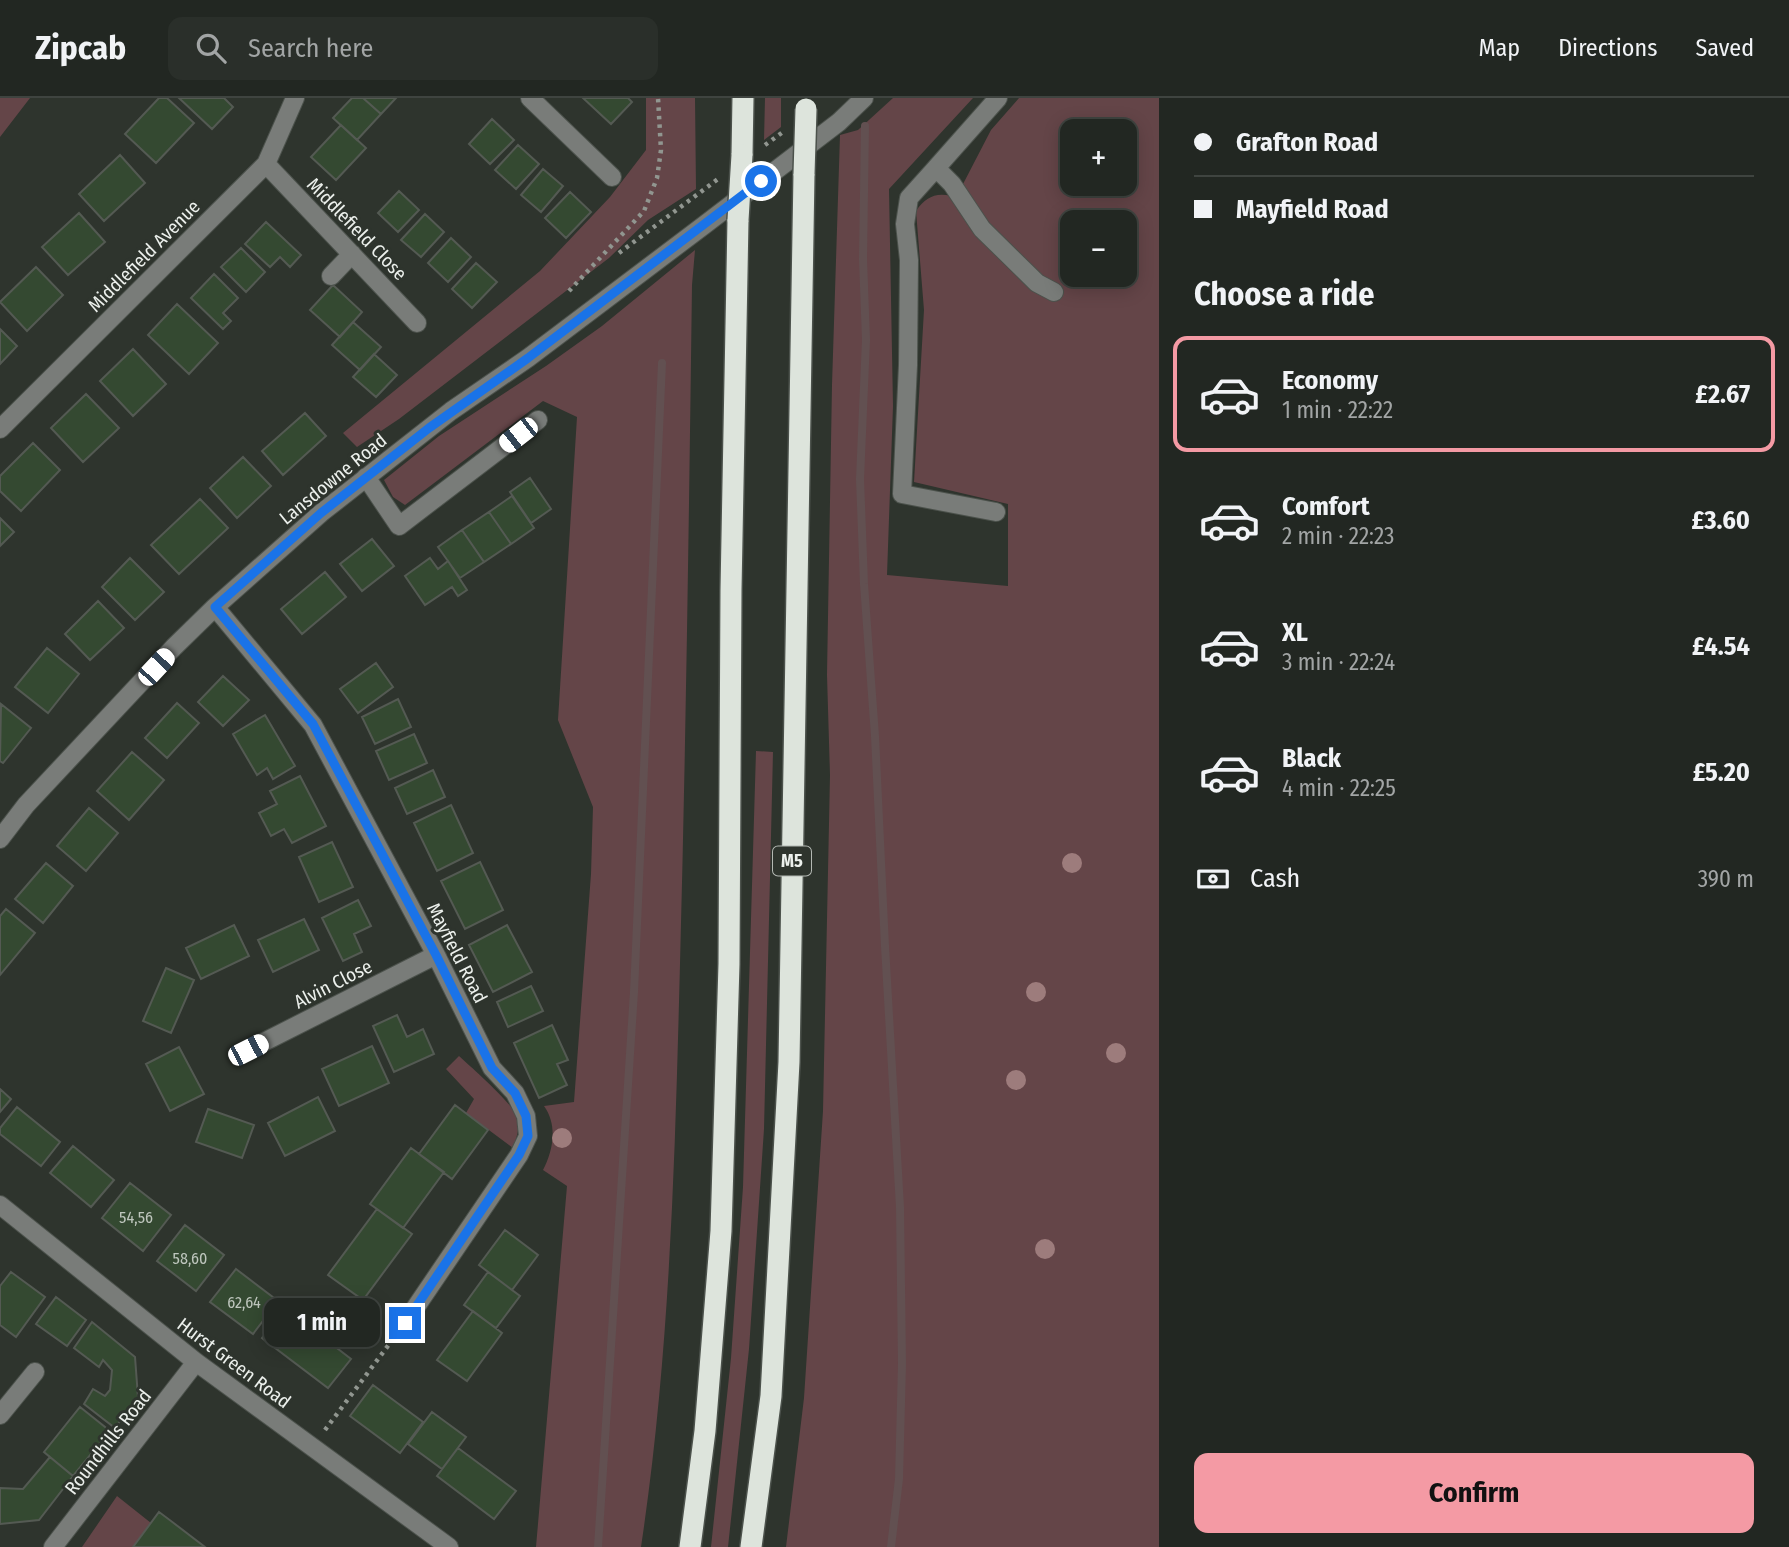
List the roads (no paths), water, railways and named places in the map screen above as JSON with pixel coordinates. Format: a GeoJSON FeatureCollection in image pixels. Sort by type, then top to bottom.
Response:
{"type":"FeatureCollection","features":[{"type":"Feature","properties":{"kind":"highway"},"geometry":{"type":"LineString","coordinates":[[690,1547],[705,1432],[721,1231],[729,964],[731,603],[738,220],[743,98]]}},
{"type":"Feature","properties":{"kind":"highway","name":"M5"},"geometry":{"type":"LineString","coordinates":[[751,1547],[771,1396],[789,1062],[806,104]]}},
{"type":"Feature","properties":{"kind":"street","name":"Middlefield Avenue"},"geometry":{"type":"LineString","coordinates":[[0,429],[266,164],[295,98]]}},
{"type":"Feature","properties":{"kind":"street"},"geometry":{"type":"LineString","coordinates":[[530,98],[612,177]]}},
{"type":"Feature","properties":{"kind":"street","name":"Lansdowne Road"},"geometry":{"type":"LineString","coordinates":[[0,839],[26,805],[215,607],[321,513],[451,411],[528,358],[703,226],[839,122],[864,98]]}},
{"type":"Feature","properties":{"kind":"street"},"geometry":{"type":"LineString","coordinates":[[996,512],[902,494],[908,365],[908,260],[905,224],[909,198],[998,98]]}},
{"type":"Feature","properties":{"kind":"street","name":"Middlefield Close"},"geometry":{"type":"LineString","coordinates":[[266,164],[417,323]]}},
{"type":"Feature","properties":{"kind":"street"},"geometry":{"type":"LineString","coordinates":[[936,168],[961,196],[982,229],[1038,283],[1054,292]]}},
{"type":"Feature","properties":{"kind":"street"},"geometry":{"type":"LineString","coordinates":[[331,276],[352,254]]}},
{"type":"Feature","properties":{"kind":"street"},"geometry":{"type":"LineString","coordinates":[[366,477],[399,526],[538,420]]}},
{"type":"Feature","properties":{"kind":"street","name":"Mayfield Road"},"geometry":{"type":"LineString","coordinates":[[215,607],[313,724],[436,955],[492,1068],[515,1093],[526,1116],[528,1136],[519,1155],[405,1323]]}},
{"type":"Feature","properties":{"kind":"street","name":"Alvin Close"},"geometry":{"type":"LineString","coordinates":[[248,1050],[436,955]]}},
{"type":"Feature","properties":{"kind":"street","name":"Hurst Green Road"},"geometry":{"type":"LineString","coordinates":[[0,1205],[196,1362],[449,1547]]}},
{"type":"Feature","properties":{"kind":"street","name":"Roundhills Road"},"geometry":{"type":"LineString","coordinates":[[53,1547],[196,1362]]}},
{"type":"Feature","properties":{"kind":"street"},"geometry":{"type":"LineString","coordinates":[[0,1415],[35,1372]]}},
{"type":"Feature","properties":{"kind":"waterway"},"geometry":{"type":"LineString","coordinates":[[865,126],[863,259],[866,340],[860,479],[900,1207],[902,1364],[899,1479],[891,1547]]}},
{"type":"Feature","properties":{"kind":"waterway"},"geometry":{"type":"LineString","coordinates":[[598,1547],[634,992],[662,363]]}}]}
